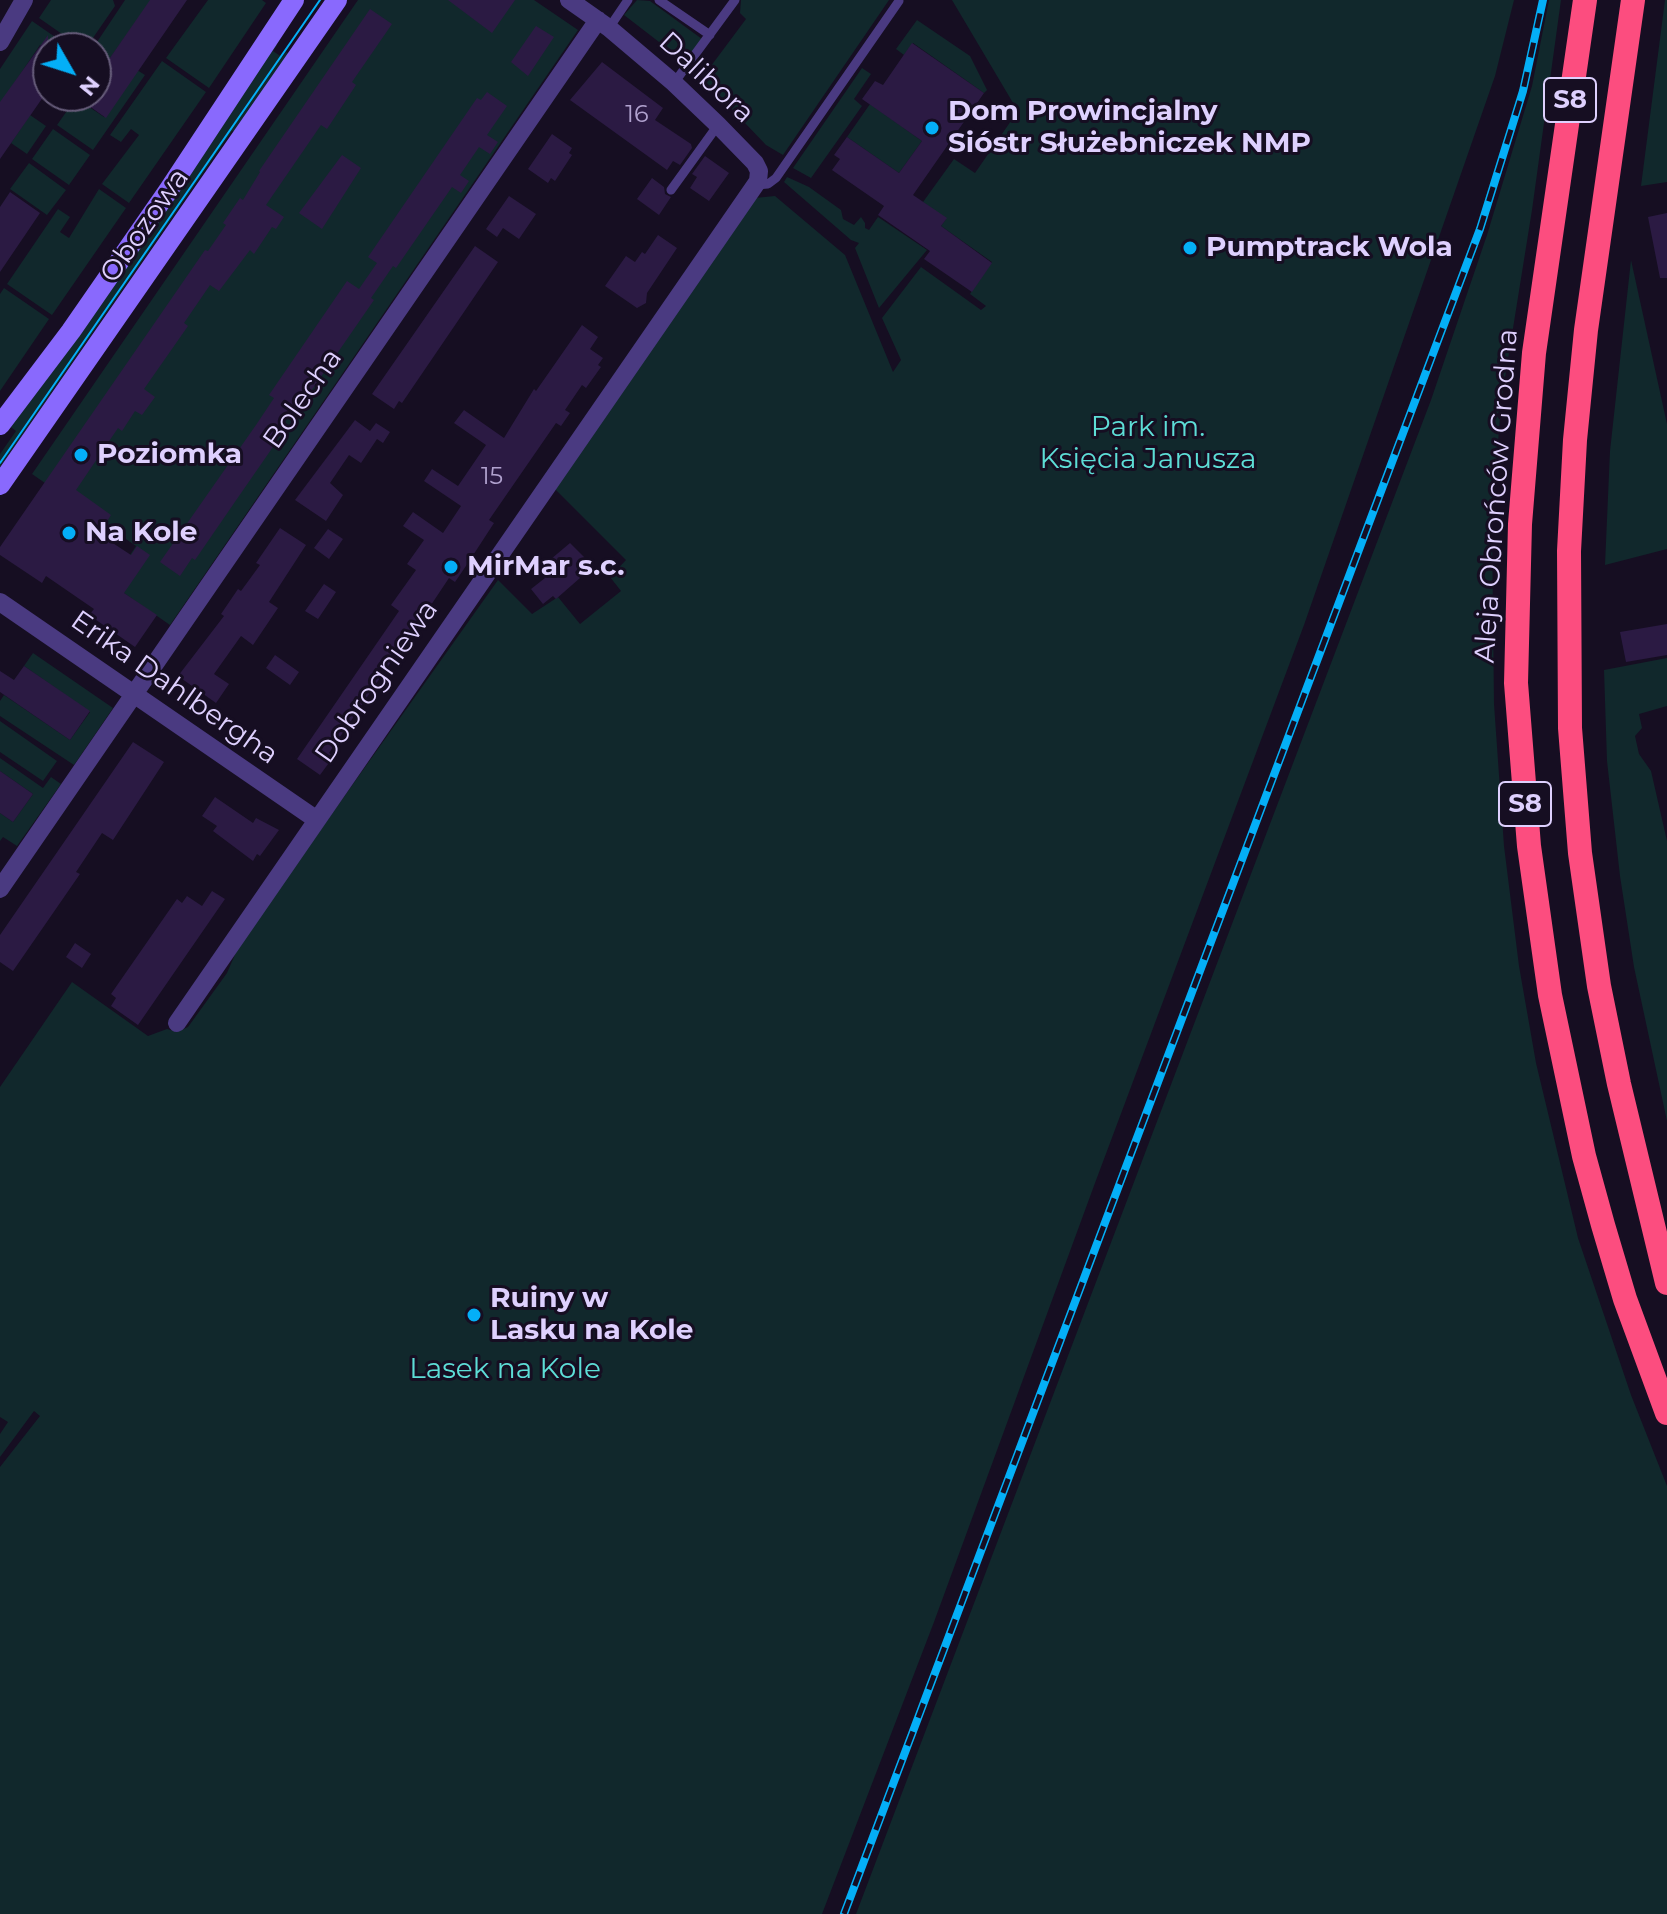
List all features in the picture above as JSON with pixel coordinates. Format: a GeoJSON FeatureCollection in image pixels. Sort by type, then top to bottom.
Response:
{"type":"FeatureCollection","features":[{"type":"Feature","properties":{"kind":"highway","name":"Aleja Obrońców Grodna"},"geometry":{"type":"LineString","coordinates":[[1585,0],[1534,353],[1520,524],[1516,683],[1529,846],[1553,1010],[1584,1156],[1603,1225],[1625,1299],[1667,1413]]}},
{"type":"Feature","properties":{"kind":"highway","name":"S8"},"geometry":{"type":"LineString","coordinates":[[1633,0],[1586,330],[1575,440],[1568,640],[1570,728],[1580,853],[1599,986],[1667,1283]]}},
{"type":"Feature","properties":{"kind":"highway"},"geometry":{"type":"LineString","coordinates":[[1638,1161],[1667,1227]]}},
{"type":"Feature","properties":{"kind":"street"},"geometry":{"type":"LineString","coordinates":[[0,42],[24,0]]}},
{"type":"Feature","properties":{"kind":"street","name":"Obozowa"},"geometry":{"type":"LineString","coordinates":[[2,417],[71,331],[294,0]]}},
{"type":"Feature","properties":{"kind":"street","name":"Obozowa"},"geometry":{"type":"LineString","coordinates":[[0,485],[337,0]]}},
{"type":"Feature","properties":{"kind":"street","name":"Dalibora"},"geometry":{"type":"LineString","coordinates":[[569,0],[674,83],[751,158],[758,180]]}},
{"type":"Feature","properties":{"kind":"street","name":"Bolecha"},"geometry":{"type":"LineString","coordinates":[[0,889],[603,24]]}},
{"type":"Feature","properties":{"kind":"street","name":"Dobrogniewa"},"geometry":{"type":"LineString","coordinates":[[177,1023],[758,180]]}},
{"type":"Feature","properties":{"kind":"street","name":"Erika Dahlbergha"},"geometry":{"type":"LineString","coordinates":[[0,602],[317,820]]}},
{"type":"Feature","properties":{"kind":"lane"},"geometry":{"type":"LineString","coordinates":[[603,24],[628,0]]}},
{"type":"Feature","properties":{"kind":"lane"},"geometry":{"type":"LineString","coordinates":[[659,0],[710,35]]}},
{"type":"Feature","properties":{"kind":"lane"},"geometry":{"type":"LineString","coordinates":[[674,83],[735,0]]}},
{"type":"Feature","properties":{"kind":"lane"},"geometry":{"type":"LineString","coordinates":[[758,180],[768,184],[776,178],[899,1]]}},
{"type":"Feature","properties":{"kind":"lane"},"geometry":{"type":"LineString","coordinates":[[671,190],[718,125]]}},
{"type":"Feature","properties":{"kind":"green space"},"geometry":{"type":"Polygon","coordinates":[[[51,0],[113,0],[115,6],[97,32],[59,32],[39,18],[51,0]]]}},
{"type":"Feature","properties":{"kind":"green space"},"geometry":{"type":"Polygon","coordinates":[[[125,0],[151,0],[112,55],[112,32],[104,32],[125,0]]]}},
{"type":"Feature","properties":{"kind":"green space"},"geometry":{"type":"Polygon","coordinates":[[[208,0],[262,0],[266,3],[209,88],[166,58],[208,0]]]}},
{"type":"Feature","properties":{"kind":"green space"},"geometry":{"type":"Polygon","coordinates":[[[358,0],[534,0],[578,30],[170,625],[111,584],[136,546],[32,474],[358,0]]]}},
{"type":"Feature","properties":{"kind":"green space"},"geometry":{"type":"Polygon","coordinates":[[[637,0],[650,1],[702,39],[685,62],[624,15],[637,0]]]}},
{"type":"Feature","properties":{"kind":"green space"},"geometry":{"type":"Polygon","coordinates":[[[741,0],[889,0],[783,155],[766,145],[702,78],[746,19],[740,13],[741,0]]]}},
{"type":"Feature","properties":{"kind":"green space","name":"Lasek na Kole"},"geometry":{"type":"Polygon","coordinates":[[[952,0],[1514,0],[1495,76],[1304,625],[934,1622],[822,1914],[0,1914],[0,1467],[40,1416],[34,1411],[0,1457],[0,1434],[8,1422],[0,1417],[0,1087],[72,982],[148,1036],[167,1029],[177,1032],[188,1027],[227,973],[240,943],[498,580],[532,614],[558,597],[580,624],[621,591],[610,577],[626,560],[554,488],[755,198],[775,196],[845,255],[893,372],[901,360],[882,318],[921,267],[981,310],[986,306],[970,294],[992,262],[941,226],[946,219],[923,202],[954,159],[975,173],[1019,113],[952,0]]]}},
{"type":"Feature","properties":{"kind":"green space"},"geometry":{"type":"Polygon","coordinates":[[[1549,0],[1561,0],[1501,403],[1492,527],[1494,704],[1504,846],[1519,966],[1536,1063],[1578,1238],[1631,1395],[1667,1486],[1667,1914],[856,1914],[1431,400],[1487,235],[1532,86],[1549,0]]]}},
{"type":"Feature","properties":{"kind":"green space"},"geometry":{"type":"Polygon","coordinates":[[[1665,0],[1667,182],[1641,186],[1665,0]]]}},
{"type":"Feature","properties":{"kind":"green space"},"geometry":{"type":"Polygon","coordinates":[[[917,20],[970,56],[987,90],[984,93],[913,43],[904,55],[896,49],[917,20]]]}},
{"type":"Feature","properties":{"kind":"green space"},"geometry":{"type":"Polygon","coordinates":[[[32,21],[48,32],[32,32],[32,57],[0,104],[0,69],[32,21]]]}},
{"type":"Feature","properties":{"kind":"green space"},"geometry":{"type":"Polygon","coordinates":[[[272,42],[277,45],[273,51],[282,57],[286,52],[292,56],[232,131],[0,467],[0,454],[16,431],[8,425],[272,42]]]}},
{"type":"Feature","properties":{"kind":"green space"},"geometry":{"type":"Polygon","coordinates":[[[162,61],[206,92],[129,203],[102,184],[139,135],[131,129],[121,142],[110,135],[162,61]]]}},
{"type":"Feature","properties":{"kind":"green space"},"geometry":{"type":"Polygon","coordinates":[[[862,68],[871,74],[854,99],[862,106],[811,178],[793,168],[862,68]]]}},
{"type":"Feature","properties":{"kind":"green space"},"geometry":{"type":"Polygon","coordinates":[[[137,70],[145,75],[93,150],[57,125],[66,112],[97,112],[104,117],[112,112],[112,106],[137,70]]]}},
{"type":"Feature","properties":{"kind":"green space"},"geometry":{"type":"Polygon","coordinates":[[[870,104],[922,141],[899,173],[847,137],[870,104]]]}},
{"type":"Feature","properties":{"kind":"green space"},"geometry":{"type":"Polygon","coordinates":[[[30,115],[46,126],[27,154],[11,143],[30,115]]]}},
{"type":"Feature","properties":{"kind":"green space"},"geometry":{"type":"Polygon","coordinates":[[[53,129],[90,155],[69,185],[32,159],[53,129]]]}},
{"type":"Feature","properties":{"kind":"green space"},"geometry":{"type":"Polygon","coordinates":[[[29,163],[66,190],[47,215],[10,189],[29,163]]]}},
{"type":"Feature","properties":{"kind":"green space"},"geometry":{"type":"Polygon","coordinates":[[[787,177],[809,187],[841,210],[843,219],[854,225],[861,217],[869,230],[878,217],[927,250],[879,308],[855,248],[859,243],[851,240],[784,182],[787,177]]]}},
{"type":"Feature","properties":{"kind":"green space"},"geometry":{"type":"Polygon","coordinates":[[[99,189],[126,208],[52,315],[7,284],[58,209],[70,217],[60,232],[69,238],[99,189]]]}},
{"type":"Feature","properties":{"kind":"green space"},"geometry":{"type":"Polygon","coordinates":[[[1631,260],[1667,424],[1667,549],[1605,565],[1610,451],[1631,260]]]}},
{"type":"Feature","properties":{"kind":"green space"},"geometry":{"type":"Polygon","coordinates":[[[4,288],[49,319],[0,391],[0,294],[4,288]]]}},
{"type":"Feature","properties":{"kind":"green space"},"geometry":{"type":"Polygon","coordinates":[[[33,653],[113,708],[74,765],[0,716],[0,701],[4,695],[70,740],[90,712],[24,666],[33,653]]]}},
{"type":"Feature","properties":{"kind":"green space"},"geometry":{"type":"Polygon","coordinates":[[[1667,658],[1667,706],[1639,714],[1642,728],[1635,736],[1639,754],[1651,771],[1667,841],[1667,1121],[1634,967],[1620,876],[1607,761],[1604,670],[1667,658]]]}},
{"type":"Feature","properties":{"kind":"green space"},"geometry":{"type":"Polygon","coordinates":[[[0,721],[57,761],[43,781],[0,752],[0,721]]]}},
{"type":"Feature","properties":{"kind":"green space"},"geometry":{"type":"Polygon","coordinates":[[[0,758],[43,788],[51,777],[61,784],[17,846],[3,837],[0,841],[0,813],[13,822],[33,794],[0,771],[0,758]]]}},
{"type":"Feature","properties":{"kind":"building"},"geometry":{"type":"Polygon","coordinates":[[[150,0],[187,0],[112,109],[112,55],[150,0]]]}},
{"type":"Feature","properties":{"kind":"building"},"geometry":{"type":"Polygon","coordinates":[[[448,0],[515,0],[492,33],[448,0]]]}},
{"type":"Feature","properties":{"kind":"building"},"geometry":{"type":"Polygon","coordinates":[[[370,9],[392,24],[352,82],[356,85],[327,129],[321,125],[266,205],[284,217],[276,229],[272,227],[254,254],[250,250],[219,291],[210,285],[184,323],[188,326],[144,389],[155,397],[142,415],[135,411],[122,431],[118,428],[76,490],[111,515],[99,534],[131,555],[137,546],[150,555],[124,593],[157,615],[135,647],[89,615],[94,609],[46,576],[42,583],[0,555],[0,547],[205,250],[208,251],[226,225],[223,223],[240,198],[243,200],[259,171],[370,9]]]}},
{"type":"Feature","properties":{"kind":"building"},"geometry":{"type":"Polygon","coordinates":[[[536,26],[554,37],[528,76],[511,62],[536,26]]]}},
{"type":"Feature","properties":{"kind":"building"},"geometry":{"type":"Polygon","coordinates":[[[912,43],[984,93],[913,195],[947,218],[941,226],[992,263],[972,292],[924,259],[930,251],[878,215],[884,206],[832,170],[840,159],[834,155],[847,137],[899,173],[922,141],[862,99],[875,81],[883,85],[912,43]]]}},
{"type":"Feature","properties":{"kind":"building"},"geometry":{"type":"Polygon","coordinates":[[[32,57],[33,112],[0,159],[0,102],[32,57]]]}},
{"type":"Feature","properties":{"kind":"building"},"geometry":{"type":"Polygon","coordinates":[[[602,62],[663,108],[655,120],[691,144],[692,148],[680,165],[673,161],[667,170],[570,100],[602,62]]]}},
{"type":"Feature","properties":{"kind":"building"},"geometry":{"type":"Polygon","coordinates":[[[487,92],[507,106],[487,135],[498,142],[490,154],[479,147],[460,175],[469,181],[461,193],[452,187],[396,268],[393,266],[371,298],[374,300],[296,413],[290,409],[272,436],[275,444],[195,560],[192,558],[180,576],[160,562],[274,398],[269,395],[347,281],[359,289],[377,263],[368,257],[477,98],[481,100],[487,92]]]}},
{"type":"Feature","properties":{"kind":"building"},"geometry":{"type":"Polygon","coordinates":[[[552,134],[572,148],[569,153],[572,155],[555,181],[551,178],[548,183],[528,169],[552,134]]]}},
{"type":"Feature","properties":{"kind":"building"},"geometry":{"type":"Polygon","coordinates":[[[342,155],[361,168],[322,229],[299,213],[342,155]]]}},
{"type":"Feature","properties":{"kind":"building"},"geometry":{"type":"Polygon","coordinates":[[[705,156],[729,173],[709,201],[690,188],[697,177],[692,174],[705,156]]]}},
{"type":"Feature","properties":{"kind":"building"},"geometry":{"type":"Polygon","coordinates":[[[652,178],[671,197],[659,215],[637,199],[652,178]]]}},
{"type":"Feature","properties":{"kind":"building"},"geometry":{"type":"Polygon","coordinates":[[[10,192],[40,213],[0,272],[0,207],[10,192]]]}},
{"type":"Feature","properties":{"kind":"building"},"geometry":{"type":"Polygon","coordinates":[[[509,196],[536,214],[519,239],[503,228],[497,237],[486,229],[509,196]]]}},
{"type":"Feature","properties":{"kind":"building"},"geometry":{"type":"Polygon","coordinates":[[[1667,213],[1667,278],[1660,278],[1648,217],[1667,213]]]}},
{"type":"Feature","properties":{"kind":"building"},"geometry":{"type":"Polygon","coordinates":[[[658,235],[677,248],[647,293],[646,303],[637,308],[605,286],[626,256],[635,262],[642,252],[645,254],[658,235]]]}},
{"type":"Feature","properties":{"kind":"building"},"geometry":{"type":"Polygon","coordinates":[[[475,246],[498,262],[402,403],[399,401],[394,409],[372,394],[475,246]]]}},
{"type":"Feature","properties":{"kind":"building"},"geometry":{"type":"Polygon","coordinates":[[[582,325],[598,337],[590,349],[603,358],[598,365],[601,367],[586,388],[582,385],[565,410],[570,413],[561,426],[556,423],[489,520],[494,523],[455,582],[449,578],[407,641],[411,644],[400,660],[395,656],[329,753],[334,756],[320,775],[297,759],[399,611],[391,605],[416,570],[407,564],[424,540],[403,526],[413,512],[443,533],[461,506],[424,481],[432,469],[458,486],[486,445],[454,423],[464,410],[504,438],[534,389],[536,391],[582,325]]]}},
{"type":"Feature","properties":{"kind":"building"},"geometry":{"type":"Polygon","coordinates":[[[355,420],[370,431],[376,423],[390,432],[383,443],[377,439],[361,463],[349,455],[330,483],[343,495],[326,521],[295,500],[355,420]]]}},
{"type":"Feature","properties":{"kind":"building"},"geometry":{"type":"Polygon","coordinates":[[[280,528],[306,545],[269,602],[278,608],[253,645],[241,636],[214,674],[229,684],[216,703],[178,676],[224,616],[221,614],[238,589],[241,591],[260,565],[256,563],[280,528]]]}},
{"type":"Feature","properties":{"kind":"building"},"geometry":{"type":"Polygon","coordinates":[[[328,529],[343,539],[329,559],[314,548],[328,529]]]}},
{"type":"Feature","properties":{"kind":"building"},"geometry":{"type":"Polygon","coordinates":[[[570,543],[588,561],[575,572],[580,578],[556,599],[553,596],[543,604],[531,589],[545,578],[538,570],[570,543]]]}},
{"type":"Feature","properties":{"kind":"building"},"geometry":{"type":"Polygon","coordinates":[[[324,584],[336,592],[318,619],[305,611],[324,584]]]}},
{"type":"Feature","properties":{"kind":"building"},"geometry":{"type":"Polygon","coordinates":[[[1667,624],[1667,655],[1626,662],[1620,632],[1667,624]]]}},
{"type":"Feature","properties":{"kind":"building"},"geometry":{"type":"Polygon","coordinates":[[[275,655],[299,672],[290,685],[266,668],[275,655]]]}},
{"type":"Feature","properties":{"kind":"building"},"geometry":{"type":"Polygon","coordinates":[[[24,666],[90,711],[70,740],[0,692],[0,671],[14,680],[24,666]]]}},
{"type":"Feature","properties":{"kind":"building"},"geometry":{"type":"Polygon","coordinates":[[[133,742],[164,762],[113,840],[102,833],[76,872],[80,874],[13,971],[0,962],[0,935],[133,742]]]}},
{"type":"Feature","properties":{"kind":"building"},"geometry":{"type":"Polygon","coordinates":[[[0,771],[33,794],[13,822],[0,813],[0,771]]]}},
{"type":"Feature","properties":{"kind":"building"},"geometry":{"type":"Polygon","coordinates":[[[215,797],[253,823],[256,818],[279,830],[253,861],[213,831],[217,826],[202,816],[215,797]]]}},
{"type":"Feature","properties":{"kind":"building"},"geometry":{"type":"Polygon","coordinates":[[[212,891],[225,899],[138,1025],[111,1006],[116,998],[111,994],[177,899],[182,903],[187,896],[202,906],[212,891]]]}},
{"type":"Feature","properties":{"kind":"building"},"geometry":{"type":"Polygon","coordinates":[[[75,943],[91,954],[82,968],[66,957],[75,943]]]}},
{"type":"Feature","properties":{"kind":"tram line"},"geometry":{"type":"LineString","coordinates":[[0,463],[320,0]]}},
{"type":"Feature","properties":{"kind":"railway"},"geometry":{"type":"LineString","coordinates":[[844,1914],[1480,229],[1523,91],[1543,0]]}},
{"type":"Feature","properties":{"kind":"place","name":"Dom Prowincjalny Sióstr Służebniczek NMP"},"geometry":{"type":"Point","coordinates":[932,128]}},
{"type":"Feature","properties":{"kind":"place","name":"Pumptrack Wola"},"geometry":{"type":"Point","coordinates":[1190,248]}},
{"type":"Feature","properties":{"kind":"place","name":"Poziomka"},"geometry":{"type":"Point","coordinates":[81,455]}},
{"type":"Feature","properties":{"kind":"place","name":"Na Kole"},"geometry":{"type":"Point","coordinates":[69,533]}},
{"type":"Feature","properties":{"kind":"place","name":"MirMar s.c."},"geometry":{"type":"Point","coordinates":[451,567]}},
{"type":"Feature","properties":{"kind":"place","name":"Ruiny w Lasku na Kole"},"geometry":{"type":"Point","coordinates":[474,1315]}},
{"type":"Feature","properties":{"kind":"park label","name":"Park im. Księcia Janusza"},"geometry":{"type":"Point","coordinates":[1148,444]}}]}
